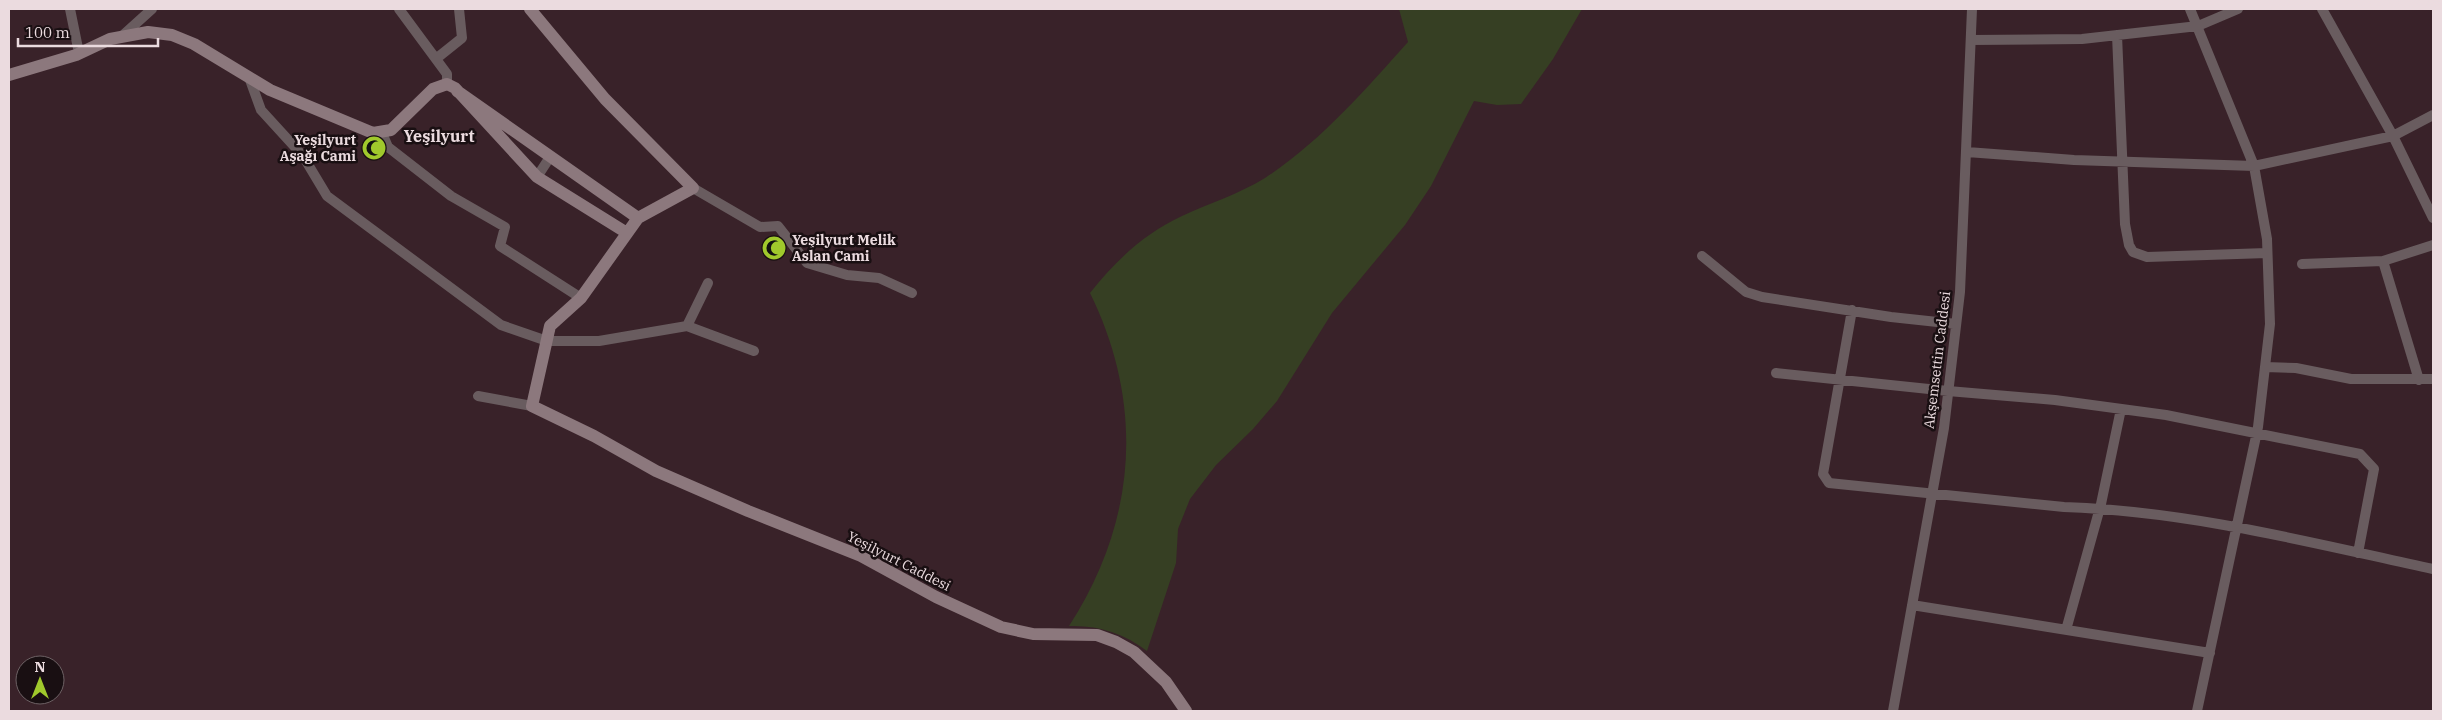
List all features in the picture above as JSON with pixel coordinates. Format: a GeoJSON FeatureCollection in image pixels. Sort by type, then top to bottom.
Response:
{"type":"FeatureCollection","features":[{"type":"Feature","properties":{"kind":"street"},"geometry":{"type":"LineString","coordinates":[[70,9],[79,53]]}},
{"type":"Feature","properties":{"kind":"street"},"geometry":{"type":"LineString","coordinates":[[121,37],[152,9]]}},
{"type":"Feature","properties":{"kind":"street"},"geometry":{"type":"LineString","coordinates":[[399,9],[437,58],[447,74],[452,88],[537,177],[627,232]]}},
{"type":"Feature","properties":{"kind":"street"},"geometry":{"type":"LineString","coordinates":[[437,58],[462,38],[459,9]]}},
{"type":"Feature","properties":{"kind":"street"},"geometry":{"type":"LineString","coordinates":[[530,9],[605,99],[693,188],[760,227],[778,226],[807,263],[847,275],[879,278],[912,293]]}},
{"type":"Feature","properties":{"kind":"street","name":"Akşemsettin Caddesi"},"geometry":{"type":"LineString","coordinates":[[1893,711],[1932,494],[1948,391],[1960,292],[1972,9]]}},
{"type":"Feature","properties":{"kind":"street"},"geometry":{"type":"LineString","coordinates":[[2190,9],[2254,166],[2267,253],[2270,324],[2257,432],[2238,528],[2197,711]]}},
{"type":"Feature","properties":{"kind":"street"},"geometry":{"type":"LineString","coordinates":[[1972,40],[2082,39],[2198,26],[2238,9]]}},
{"type":"Feature","properties":{"kind":"street"},"geometry":{"type":"LineString","coordinates":[[2322,9],[2393,136],[2433,218]]}},
{"type":"Feature","properties":{"kind":"street"},"geometry":{"type":"LineString","coordinates":[[9,75],[79,53],[110,39],[148,32],[172,35],[194,44],[270,90],[364,130],[382,133],[392,130],[433,89],[452,88],[638,218]]}},
{"type":"Feature","properties":{"kind":"street"},"geometry":{"type":"LineString","coordinates":[[2117,35],[2125,224],[2132,252],[2147,257],[2267,253]]}},
{"type":"Feature","properties":{"kind":"street"},"geometry":{"type":"LineString","coordinates":[[249,76],[261,110],[303,156],[327,196],[501,325],[547,341],[599,341],[687,326],[754,352]]}},
{"type":"Feature","properties":{"kind":"street"},"geometry":{"type":"LineString","coordinates":[[1967,152],[2122,162],[2254,166],[2393,136],[2433,115]]}},
{"type":"Feature","properties":{"kind":"street"},"geometry":{"type":"LineString","coordinates":[[504,143],[513,131]]}},
{"type":"Feature","properties":{"kind":"street"},"geometry":{"type":"LineString","coordinates":[[382,133],[388,147],[451,196],[505,227],[500,246],[581,298]]}},
{"type":"Feature","properties":{"kind":"street"},"geometry":{"type":"LineString","coordinates":[[537,177],[550,156]]}},
{"type":"Feature","properties":{"kind":"street"},"geometry":{"type":"LineString","coordinates":[[478,396],[532,406],[550,326],[581,298],[638,218],[693,188]]}},
{"type":"Feature","properties":{"kind":"street"},"geometry":{"type":"LineString","coordinates":[[2302,264],[2383,261],[2433,245]]}},
{"type":"Feature","properties":{"kind":"street"},"geometry":{"type":"LineString","coordinates":[[1702,256],[1746,292],[1762,297],[1890,317],[1956,324]]}},
{"type":"Feature","properties":{"kind":"street"},"geometry":{"type":"LineString","coordinates":[[2383,261],[2419,380]]}},
{"type":"Feature","properties":{"kind":"street"},"geometry":{"type":"LineString","coordinates":[[687,326],[708,283]]}},
{"type":"Feature","properties":{"kind":"street"},"geometry":{"type":"LineString","coordinates":[[1852,310],[1823,478],[1836,485],[2064,507],[2100,508],[2238,528],[2433,569]]}},
{"type":"Feature","properties":{"kind":"street"},"geometry":{"type":"LineString","coordinates":[[2265,367],[2296,368],[2351,379],[2433,379]]}},
{"type":"Feature","properties":{"kind":"street"},"geometry":{"type":"LineString","coordinates":[[1776,373],[2121,408],[2257,432],[2360,454],[2374,469],[2358,553]]}},
{"type":"Feature","properties":{"kind":"street","name":"Yeşilyurt Caddesi"},"geometry":{"type":"LineString","coordinates":[[532,406],[594,436],[656,471],[748,511],[862,556],[936,598],[1001,627],[1034,634],[1097,636],[1116,642],[1134,652],[1166,682],[1186,711]]}},
{"type":"Feature","properties":{"kind":"street"},"geometry":{"type":"LineString","coordinates":[[2066,630],[2100,508],[2121,408]]}},
{"type":"Feature","properties":{"kind":"street"},"geometry":{"type":"LineString","coordinates":[[1912,605],[2210,653]]}},
{"type":"Feature","properties":{"kind":"green space"},"geometry":{"type":"Polygon","coordinates":[[[1399,9],[1582,9],[1553,59],[1521,104],[1497,105],[1474,101],[1431,186],[1405,225],[1332,313],[1277,401],[1253,429],[1216,465],[1190,499],[1178,529],[1176,563],[1147,651],[1129,639],[1110,631],[1090,627],[1069,626],[1092,586],[1109,545],[1120,504],[1126,462],[1125,420],[1119,378],[1108,335],[1090,293],[1120,259],[1143,239],[1182,216],[1255,184],[1285,164],[1323,132],[1408,42],[1399,9]]]}},
{"type":"Feature","properties":{"kind":"place","name":"Yeşilyurt Aşağı Cami"},"geometry":{"type":"Point","coordinates":[374,148]}},
{"type":"Feature","properties":{"kind":"place","name":"Yeşilyurt Melik Aslan Cami"},"geometry":{"type":"Point","coordinates":[774,248]}},
{"type":"Feature","properties":{"kind":"district","name":"Yeşilyurt"},"geometry":{"type":"Point","coordinates":[439,136]}}]}
